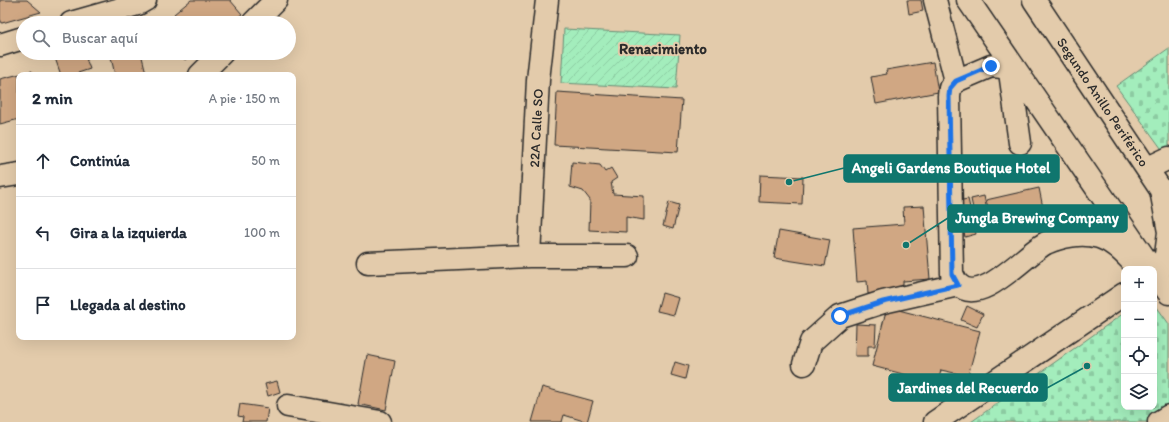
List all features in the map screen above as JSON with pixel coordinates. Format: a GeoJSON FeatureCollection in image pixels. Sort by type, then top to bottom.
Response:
{"type":"FeatureCollection","features":[{"type":"Feature","properties":{"kind":"street"},"geometry":{"type":"LineString","coordinates":[[96,16],[138,4],[146,0]]}},
{"type":"Feature","properties":{"kind":"street"},"geometry":{"type":"LineString","coordinates":[[260,16],[276,0]]}},
{"type":"Feature","properties":{"kind":"street","name":"22A Calle SO"},"geometry":{"type":"LineString","coordinates":[[529,256],[538,80],[547,0]]}},
{"type":"Feature","properties":{"kind":"street"},"geometry":{"type":"LineString","coordinates":[[935,0],[956,81]]}},
{"type":"Feature","properties":{"kind":"street"},"geometry":{"type":"LineString","coordinates":[[968,0],[1148,266]]}},
{"type":"Feature","properties":{"kind":"street","name":"Segundo Anillo Periférico"},"geometry":{"type":"LineString","coordinates":[[1034,0],[1148,168],[1165,187],[1169,232],[1166,255],[1157,272]]}},
{"type":"Feature","properties":{"kind":"street"},"geometry":{"type":"LineString","coordinates":[[0,45],[16,40]]}},
{"type":"Feature","properties":{"kind":"street"},"geometry":{"type":"LineString","coordinates":[[203,72],[215,60]]}},
{"type":"Feature","properties":{"kind":"street"},"geometry":{"type":"LineString","coordinates":[[1020,143],[1010,72],[1003,67],[991,66],[956,81],[950,88],[949,96],[952,274],[958,285],[969,290],[986,287],[1045,244],[1064,237],[1081,234],[1099,237],[1112,243],[1137,266]]}},
{"type":"Feature","properties":{"kind":"street"},"geometry":{"type":"LineString","coordinates":[[1148,168],[1169,158]]}},
{"type":"Feature","properties":{"kind":"street"},"geometry":{"type":"LineString","coordinates":[[0,177],[16,174]]}},
{"type":"Feature","properties":{"kind":"street"},"geometry":{"type":"LineString","coordinates":[[368,263],[529,256],[627,256]]}},
{"type":"Feature","properties":{"kind":"street"},"geometry":{"type":"LineString","coordinates":[[804,364],[811,342],[840,316],[883,302],[958,285]]}},
{"type":"Feature","properties":{"kind":"street"},"geometry":{"type":"LineString","coordinates":[[935,422],[1121,296]]}},
{"type":"Feature","properties":{"kind":"street"},"geometry":{"type":"LineString","coordinates":[[288,406],[380,422]]}},
{"type":"Feature","properties":{"kind":"street"},"geometry":{"type":"LineString","coordinates":[[1159,422],[1169,416]]}},
{"type":"Feature","properties":{"kind":"green space"},"geometry":{"type":"Polygon","coordinates":[[[564,29],[680,35],[676,89],[561,83],[564,29]]]}},
{"type":"Feature","properties":{"kind":"green space"},"geometry":{"type":"Polygon","coordinates":[[[1169,48],[1169,159],[1116,86],[1169,48]]]}},
{"type":"Feature","properties":{"kind":"green space"},"geometry":{"type":"Polygon","coordinates":[[[1157,307],[1169,324],[1169,422],[971,422],[1121,315],[1121,410],[1157,410],[1157,307]]]}},
{"type":"Feature","properties":{"kind":"building"},"geometry":{"type":"Polygon","coordinates":[[[0,0],[27,0],[41,12],[27,16],[16,16],[16,19],[2,23],[0,19],[0,0]]]}},
{"type":"Feature","properties":{"kind":"building"},"geometry":{"type":"Polygon","coordinates":[[[191,0],[230,0],[242,14],[240,16],[176,16],[174,14],[191,0]]]}},
{"type":"Feature","properties":{"kind":"building"},"geometry":{"type":"Polygon","coordinates":[[[907,0],[921,0],[923,11],[909,14],[907,0]]]}},
{"type":"Feature","properties":{"kind":"building"},"geometry":{"type":"Polygon","coordinates":[[[56,60],[87,60],[90,69],[81,72],[60,72],[56,60]]]}},
{"type":"Feature","properties":{"kind":"building"},"geometry":{"type":"Polygon","coordinates":[[[112,60],[143,60],[146,72],[114,72],[112,60]]]}},
{"type":"Feature","properties":{"kind":"building"},"geometry":{"type":"Polygon","coordinates":[[[933,62],[938,92],[876,104],[871,77],[887,74],[886,70],[933,62]]]}},
{"type":"Feature","properties":{"kind":"building"},"geometry":{"type":"Polygon","coordinates":[[[16,75],[16,120],[0,124],[0,79],[16,75]]]}},
{"type":"Feature","properties":{"kind":"building"},"geometry":{"type":"Polygon","coordinates":[[[557,92],[682,100],[678,152],[554,145],[557,92]]]}},
{"type":"Feature","properties":{"kind":"building"},"geometry":{"type":"Polygon","coordinates":[[[572,162],[600,165],[605,172],[611,168],[617,178],[611,182],[613,194],[644,196],[644,220],[626,217],[626,232],[589,230],[590,200],[583,191],[570,187],[572,162]]]}},
{"type":"Feature","properties":{"kind":"building"},"geometry":{"type":"Polygon","coordinates":[[[760,175],[803,177],[802,204],[759,202],[760,175]]]}},
{"type":"Feature","properties":{"kind":"building"},"geometry":{"type":"Polygon","coordinates":[[[1039,188],[1043,208],[991,220],[986,200],[1039,188]]]}},
{"type":"Feature","properties":{"kind":"building"},"geometry":{"type":"Polygon","coordinates":[[[984,196],[988,215],[975,218],[971,199],[984,196]]]}},
{"type":"Feature","properties":{"kind":"building"},"geometry":{"type":"Polygon","coordinates":[[[968,199],[976,234],[965,237],[957,201],[968,199]]]}},
{"type":"Feature","properties":{"kind":"building"},"geometry":{"type":"Polygon","coordinates":[[[669,202],[679,205],[673,229],[663,226],[669,202]]]}},
{"type":"Feature","properties":{"kind":"building"},"geometry":{"type":"Polygon","coordinates":[[[924,206],[930,279],[903,281],[903,288],[892,292],[868,294],[867,281],[857,282],[853,228],[904,224],[903,207],[924,206]]]}},
{"type":"Feature","properties":{"kind":"building"},"geometry":{"type":"Polygon","coordinates":[[[779,231],[830,240],[825,266],[774,258],[779,231]]]}},
{"type":"Feature","properties":{"kind":"building"},"geometry":{"type":"Polygon","coordinates":[[[662,293],[679,298],[674,315],[657,311],[662,293]]]}},
{"type":"Feature","properties":{"kind":"building"},"geometry":{"type":"Polygon","coordinates":[[[967,306],[983,314],[977,327],[961,320],[967,306]]]}},
{"type":"Feature","properties":{"kind":"building"},"geometry":{"type":"Polygon","coordinates":[[[887,307],[980,331],[968,376],[941,370],[938,383],[872,366],[887,307]]]}},
{"type":"Feature","properties":{"kind":"building"},"geometry":{"type":"Polygon","coordinates":[[[856,324],[876,325],[875,346],[868,346],[868,356],[855,356],[856,324]]]}},
{"type":"Feature","properties":{"kind":"building"},"geometry":{"type":"Polygon","coordinates":[[[367,355],[395,361],[386,410],[358,404],[367,355]]]}},
{"type":"Feature","properties":{"kind":"building"},"geometry":{"type":"Polygon","coordinates":[[[675,362],[688,366],[685,379],[671,375],[675,362]]]}},
{"type":"Feature","properties":{"kind":"building"},"geometry":{"type":"Polygon","coordinates":[[[277,381],[280,392],[268,396],[265,384],[277,381]]]}},
{"type":"Feature","properties":{"kind":"building"},"geometry":{"type":"Polygon","coordinates":[[[542,387],[593,401],[587,422],[564,415],[562,422],[532,422],[542,387]]]}},
{"type":"Feature","properties":{"kind":"building"},"geometry":{"type":"Polygon","coordinates":[[[240,404],[268,408],[266,422],[242,422],[243,417],[238,416],[240,404]]]}},
{"type":"Feature","properties":{"kind":"place","name":"Angeli Gardens Boutique Hotel"},"geometry":{"type":"Point","coordinates":[789,182]}},
{"type":"Feature","properties":{"kind":"place","name":"Jungla Brewing Company"},"geometry":{"type":"Point","coordinates":[906,245]}},
{"type":"Feature","properties":{"kind":"place","name":"Jardines del Recuerdo"},"geometry":{"type":"Point","coordinates":[1087,366]}},
{"type":"Feature","properties":{"kind":"district","name":"Renacimiento"},"geometry":{"type":"Point","coordinates":[663,49]}},
{"type":"Feature","properties":{"kind":"route"},"geometry":{"type":"LineString","coordinates":[[840,316],[883,302],[958,285],[952,274],[950,88],[956,81],[991,66]]}}]}
